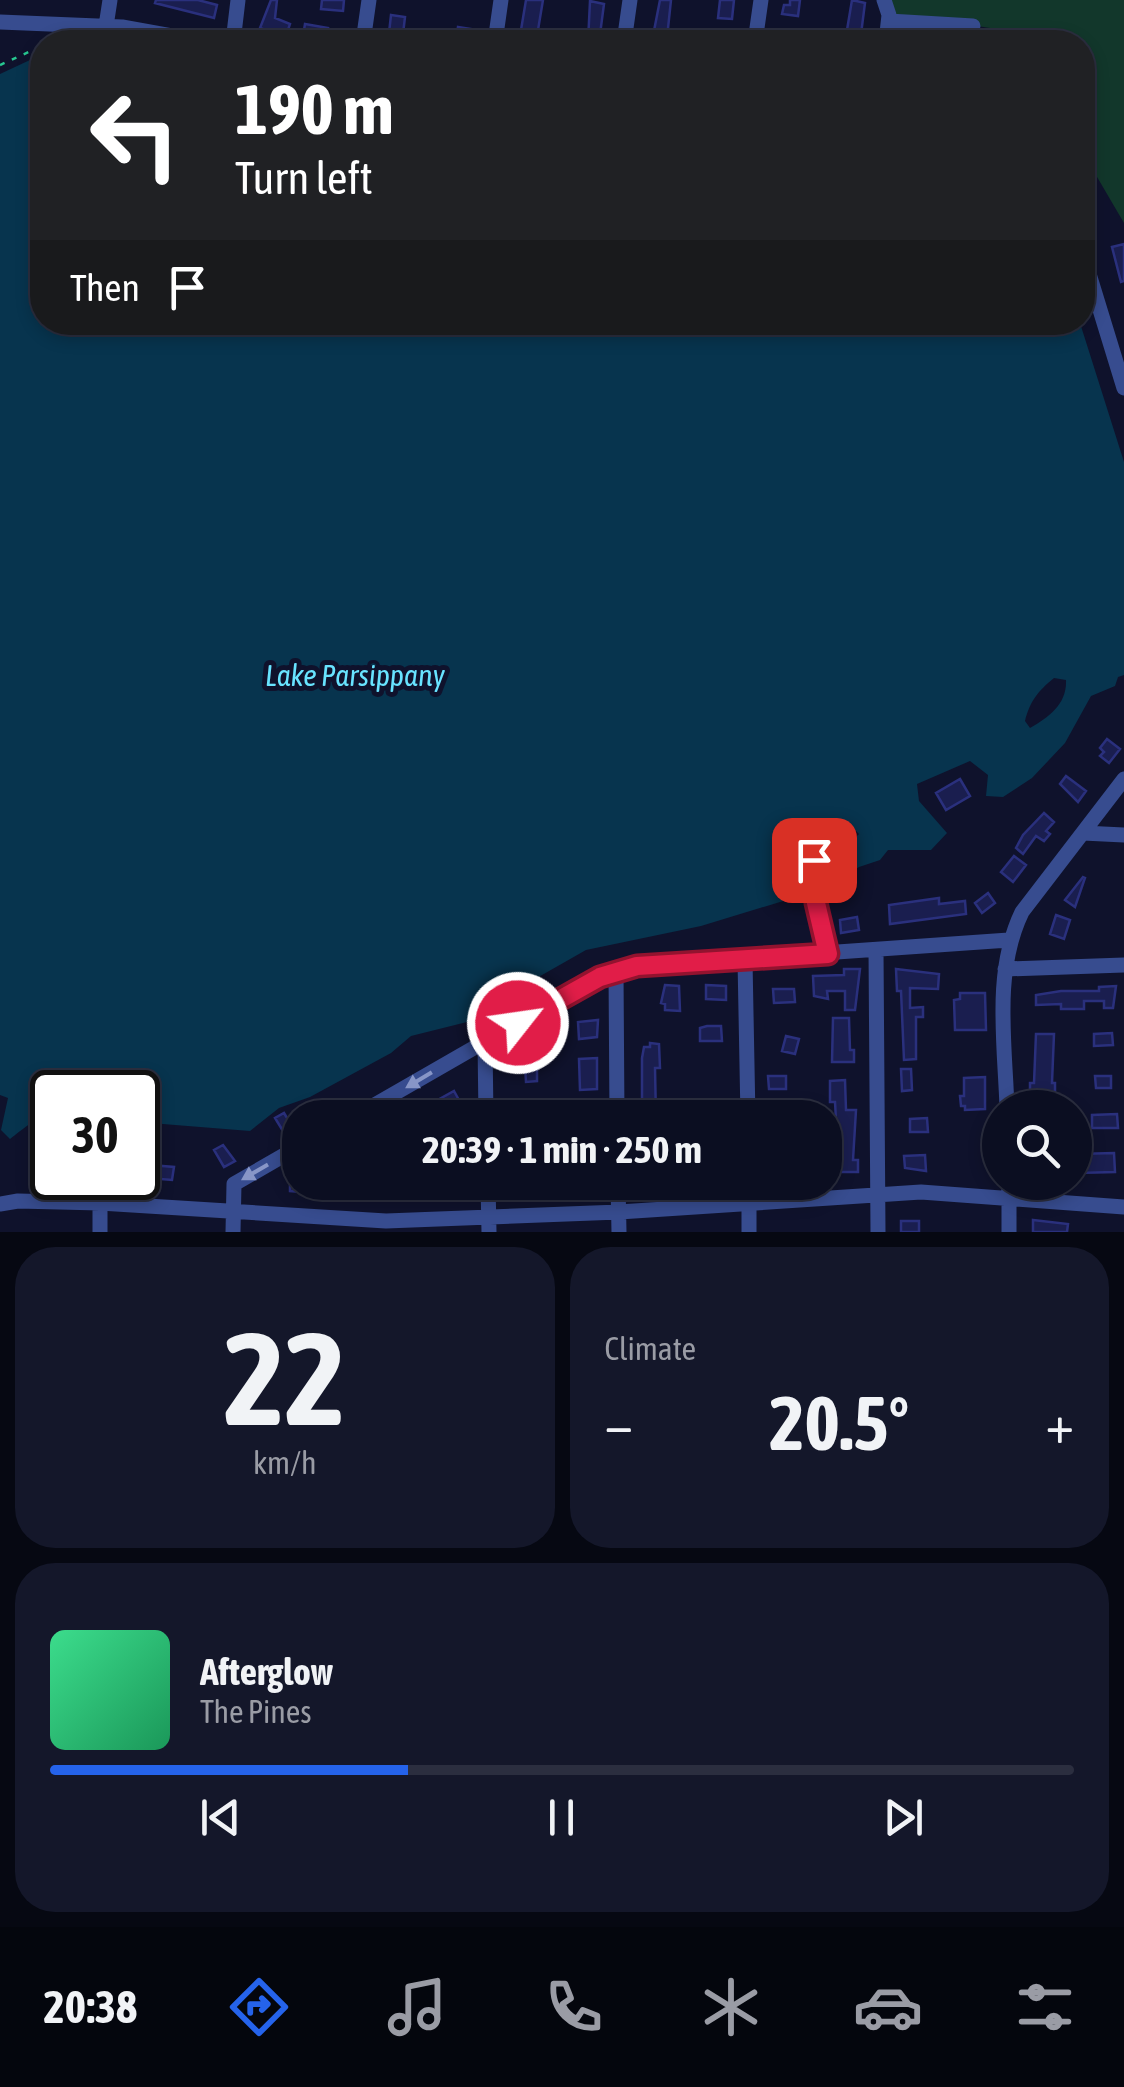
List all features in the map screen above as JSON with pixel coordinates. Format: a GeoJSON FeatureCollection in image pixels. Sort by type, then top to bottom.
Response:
{"type":"FeatureCollection","features":[{"type":"Feature","properties":{"kind":"street"},"geometry":{"type":"LineString","coordinates":[[106,26],[110,0]]}},
{"type":"Feature","properties":{"kind":"street"},"geometry":{"type":"LineString","coordinates":[[234,30],[238,0]]}},
{"type":"Feature","properties":{"kind":"street"},"geometry":{"type":"LineString","coordinates":[[365,30],[369,0]]}},
{"type":"Feature","properties":{"kind":"street"},"geometry":{"type":"LineString","coordinates":[[497,30],[501,0]]}},
{"type":"Feature","properties":{"kind":"street"},"geometry":{"type":"LineString","coordinates":[[626,30],[630,0]]}},
{"type":"Feature","properties":{"kind":"street"},"geometry":{"type":"LineString","coordinates":[[756,30],[760,0]]}},
{"type":"Feature","properties":{"kind":"street"},"geometry":{"type":"LineString","coordinates":[[884,0],[888,30]]}},
{"type":"Feature","properties":{"kind":"street"},"geometry":{"type":"LineString","coordinates":[[889,21],[973,26]]}},
{"type":"Feature","properties":{"kind":"street"},"geometry":{"type":"LineString","coordinates":[[0,22],[131,30]]}},
{"type":"Feature","properties":{"kind":"street"},"geometry":{"type":"LineString","coordinates":[[1095,293],[1124,388]]}},
{"type":"Feature","properties":{"kind":"street"},"geometry":{"type":"LineString","coordinates":[[1007,1090],[1005,969],[1010,940],[1022,912],[1124,779]]}},
{"type":"Feature","properties":{"kind":"street"},"geometry":{"type":"LineString","coordinates":[[1083,833],[1124,835]]}},
{"type":"Feature","properties":{"kind":"street"},"geometry":{"type":"LineString","coordinates":[[814,860],[816,903],[828,954]]}},
{"type":"Feature","properties":{"kind":"street"},"geometry":{"type":"LineString","coordinates":[[383,1100],[584,985],[616,971],[637,966],[1010,940]]}},
{"type":"Feature","properties":{"kind":"street"},"geometry":{"type":"LineString","coordinates":[[876,950],[878,1232]]}},
{"type":"Feature","properties":{"kind":"street"},"geometry":{"type":"LineString","coordinates":[[745,960],[748,1100]]}},
{"type":"Feature","properties":{"kind":"street"},"geometry":{"type":"LineString","coordinates":[[1005,969],[1124,966]]}},
{"type":"Feature","properties":{"kind":"street"},"geometry":{"type":"LineString","coordinates":[[616,971],[617,1100]]}},
{"type":"Feature","properties":{"kind":"street"},"geometry":{"type":"LineString","coordinates":[[484,1042],[486,1100]]}},
{"type":"Feature","properties":{"kind":"street"},"geometry":{"type":"LineString","coordinates":[[232,1232],[234,1184],[282,1156]]}},
{"type":"Feature","properties":{"kind":"street"},"geometry":{"type":"LineString","coordinates":[[0,1204],[100,1203],[233,1211],[362,1226],[488,1225],[618,1212],[982,1190]]}},
{"type":"Feature","properties":{"kind":"street"},"geometry":{"type":"LineString","coordinates":[[618,1200],[619,1232]]}},
{"type":"Feature","properties":{"kind":"street"},"geometry":{"type":"LineString","coordinates":[[749,1200],[749,1232]]}},
{"type":"Feature","properties":{"kind":"street"},"geometry":{"type":"LineString","coordinates":[[1009,1200],[1009,1232]]}},
{"type":"Feature","properties":{"kind":"street"},"geometry":{"type":"LineString","coordinates":[[1079,1200],[1124,1207]]}},
{"type":"Feature","properties":{"kind":"street"},"geometry":{"type":"LineString","coordinates":[[100,1203],[100,1232]]}},
{"type":"Feature","properties":{"kind":"path"},"geometry":{"type":"LineString","coordinates":[[0,64],[30,51]]}},
{"type":"Feature","properties":{"kind":"green space"},"geometry":{"type":"Polygon","coordinates":[[[883,0],[1124,0],[1124,223],[1095,173],[1095,30],[1003,30],[890,13],[883,0]]]}},
{"type":"Feature","properties":{"kind":"water","name":"Lake Parsippany"},"geometry":{"type":"Polygon","coordinates":[[[30,60],[30,335],[1084,335],[1124,462],[1124,675],[1118,677],[1115,686],[1091,696],[1065,743],[1032,778],[1003,797],[986,796],[988,775],[970,761],[917,784],[919,801],[947,833],[931,850],[888,850],[880,860],[859,867],[826,888],[701,926],[586,950],[535,979],[479,1019],[411,1036],[391,1053],[310,1097],[282,1100],[282,1107],[250,1131],[160,1124],[160,1070],[30,1070],[30,1125],[10,1139],[1,1130],[8,1098],[0,1095],[0,74],[30,60]],[[1054,678],[1039,692],[1025,721],[1030,728],[1050,714],[1066,689],[1066,680],[1054,678]],[[848,823],[796,828],[798,857],[830,861],[859,834],[848,823]]]}},
{"type":"Feature","properties":{"kind":"building"},"geometry":{"type":"Polygon","coordinates":[[[198,0],[217,5],[214,18],[155,3],[198,0]]]}},
{"type":"Feature","properties":{"kind":"building"},"geometry":{"type":"Polygon","coordinates":[[[271,0],[277,0],[275,18],[290,24],[288,30],[260,28],[271,0]]]}},
{"type":"Feature","properties":{"kind":"building"},"geometry":{"type":"Polygon","coordinates":[[[322,0],[344,0],[343,11],[321,9],[322,0]]]}},
{"type":"Feature","properties":{"kind":"building"},"geometry":{"type":"Polygon","coordinates":[[[526,0],[543,0],[538,30],[521,30],[526,0]]]}},
{"type":"Feature","properties":{"kind":"building"},"geometry":{"type":"Polygon","coordinates":[[[660,0],[671,0],[668,30],[654,30],[660,0]]]}},
{"type":"Feature","properties":{"kind":"building"},"geometry":{"type":"Polygon","coordinates":[[[720,0],[734,0],[732,19],[718,18],[720,0]]]}},
{"type":"Feature","properties":{"kind":"building"},"geometry":{"type":"Polygon","coordinates":[[[790,0],[800,0],[798,16],[782,14],[790,0]]]}},
{"type":"Feature","properties":{"kind":"building"},"geometry":{"type":"Polygon","coordinates":[[[852,0],[865,3],[862,30],[847,30],[852,0]]]}},
{"type":"Feature","properties":{"kind":"building"},"geometry":{"type":"Polygon","coordinates":[[[590,1],[604,4],[601,30],[589,30],[590,1]]]}},
{"type":"Feature","properties":{"kind":"building"},"geometry":{"type":"Polygon","coordinates":[[[391,15],[405,17],[403,30],[389,30],[391,15]]]}},
{"type":"Feature","properties":{"kind":"building"},"geometry":{"type":"Polygon","coordinates":[[[305,24],[328,28],[328,30],[304,30],[305,24]]]}},
{"type":"Feature","properties":{"kind":"building"},"geometry":{"type":"Polygon","coordinates":[[[1124,244],[1124,281],[1121,282],[1112,247],[1124,244]]]}},
{"type":"Feature","properties":{"kind":"building"},"geometry":{"type":"Polygon","coordinates":[[[1107,739],[1120,749],[1109,763],[1100,756],[1104,752],[1100,748],[1107,739]]]}},
{"type":"Feature","properties":{"kind":"building"},"geometry":{"type":"Polygon","coordinates":[[[1066,776],[1086,791],[1078,802],[1060,784],[1066,776]]]}},
{"type":"Feature","properties":{"kind":"building"},"geometry":{"type":"Polygon","coordinates":[[[960,779],[970,796],[946,810],[936,793],[960,779]]]}},
{"type":"Feature","properties":{"kind":"building"},"geometry":{"type":"Polygon","coordinates":[[[1044,813],[1054,822],[1046,831],[1050,834],[1044,841],[1036,836],[1023,854],[1016,848],[1044,813]]]}},
{"type":"Feature","properties":{"kind":"building"},"geometry":{"type":"Polygon","coordinates":[[[814,829],[816,837],[823,835],[827,847],[804,849],[799,833],[814,829]]]}},
{"type":"Feature","properties":{"kind":"building"},"geometry":{"type":"Polygon","coordinates":[[[1014,856],[1026,865],[1013,882],[1001,872],[1014,856]]]}},
{"type":"Feature","properties":{"kind":"building"},"geometry":{"type":"Polygon","coordinates":[[[1085,878],[1075,907],[1065,900],[1085,878]]]}},
{"type":"Feature","properties":{"kind":"building"},"geometry":{"type":"Polygon","coordinates":[[[988,893],[995,903],[982,913],[975,903],[988,893]]]}},
{"type":"Feature","properties":{"kind":"building"},"geometry":{"type":"Polygon","coordinates":[[[939,898],[939,904],[965,901],[966,914],[890,924],[889,905],[939,898]]]}},
{"type":"Feature","properties":{"kind":"building"},"geometry":{"type":"Polygon","coordinates":[[[1056,915],[1070,920],[1064,939],[1050,934],[1056,915]]]}},
{"type":"Feature","properties":{"kind":"building"},"geometry":{"type":"Polygon","coordinates":[[[857,917],[859,930],[841,933],[840,920],[857,917]]]}},
{"type":"Feature","properties":{"kind":"building"},"geometry":{"type":"Polygon","coordinates":[[[844,969],[860,969],[855,1010],[845,1010],[845,991],[827,991],[828,999],[814,996],[813,976],[844,975],[844,969]]]}},
{"type":"Feature","properties":{"kind":"building"},"geometry":{"type":"Polygon","coordinates":[[[896,969],[939,974],[938,989],[910,988],[910,1008],[923,1007],[923,1017],[916,1017],[916,1059],[904,1060],[901,991],[897,991],[896,969]]]}},
{"type":"Feature","properties":{"kind":"building"},"geometry":{"type":"Polygon","coordinates":[[[665,985],[679,986],[680,1011],[665,1010],[661,1003],[665,985]]]}},
{"type":"Feature","properties":{"kind":"building"},"geometry":{"type":"Polygon","coordinates":[[[706,985],[726,986],[726,1000],[706,999],[706,985]]]}},
{"type":"Feature","properties":{"kind":"building"},"geometry":{"type":"Polygon","coordinates":[[[1116,986],[1113,1008],[1104,1008],[1104,1001],[1084,1001],[1084,1009],[1061,1009],[1061,1004],[1036,1005],[1036,995],[1099,991],[1099,987],[1116,986]]]}},
{"type":"Feature","properties":{"kind":"building"},"geometry":{"type":"Polygon","coordinates":[[[773,989],[794,989],[795,1002],[774,1003],[773,989]]]}},
{"type":"Feature","properties":{"kind":"building"},"geometry":{"type":"Polygon","coordinates":[[[960,993],[985,993],[986,1030],[955,1030],[954,1000],[960,999],[960,993]]]}},
{"type":"Feature","properties":{"kind":"building"},"geometry":{"type":"Polygon","coordinates":[[[833,1018],[849,1018],[854,1062],[832,1062],[833,1018]]]}},
{"type":"Feature","properties":{"kind":"building"},"geometry":{"type":"Polygon","coordinates":[[[598,1020],[597,1037],[579,1039],[578,1022],[598,1020]]]}},
{"type":"Feature","properties":{"kind":"building"},"geometry":{"type":"Polygon","coordinates":[[[721,1026],[722,1041],[700,1041],[700,1028],[721,1026]]]}},
{"type":"Feature","properties":{"kind":"building"},"geometry":{"type":"Polygon","coordinates":[[[1112,1033],[1113,1045],[1094,1046],[1094,1034],[1112,1033]]]}},
{"type":"Feature","properties":{"kind":"building"},"geometry":{"type":"Polygon","coordinates":[[[1036,1034],[1054,1034],[1055,1090],[1030,1090],[1030,1083],[1034,1083],[1036,1034]]]}},
{"type":"Feature","properties":{"kind":"building"},"geometry":{"type":"Polygon","coordinates":[[[786,1036],[799,1039],[795,1054],[782,1051],[786,1036]]]}},
{"type":"Feature","properties":{"kind":"building"},"geometry":{"type":"Polygon","coordinates":[[[650,1043],[659,1044],[656,1100],[642,1100],[642,1058],[644,1047],[650,1047],[650,1043]]]}},
{"type":"Feature","properties":{"kind":"building"},"geometry":{"type":"Polygon","coordinates":[[[537,1048],[537,1081],[526,1082],[525,1066],[519,1066],[518,1052],[537,1048]]]}},
{"type":"Feature","properties":{"kind":"building"},"geometry":{"type":"Polygon","coordinates":[[[597,1058],[597,1089],[580,1090],[579,1059],[597,1058]]]}},
{"type":"Feature","properties":{"kind":"building"},"geometry":{"type":"Polygon","coordinates":[[[901,1069],[911,1069],[912,1090],[902,1091],[901,1069]]]}},
{"type":"Feature","properties":{"kind":"building"},"geometry":{"type":"Polygon","coordinates":[[[768,1076],[786,1076],[786,1089],[769,1089],[768,1076]]]}},
{"type":"Feature","properties":{"kind":"building"},"geometry":{"type":"Polygon","coordinates":[[[1095,1076],[1111,1076],[1111,1088],[1096,1088],[1095,1076]]]}},
{"type":"Feature","properties":{"kind":"building"},"geometry":{"type":"Polygon","coordinates":[[[985,1077],[982,1109],[965,1110],[961,1106],[964,1078],[985,1077]]]}},
{"type":"Feature","properties":{"kind":"building"},"geometry":{"type":"Polygon","coordinates":[[[845,1080],[846,1110],[856,1110],[853,1160],[858,1160],[858,1172],[842,1172],[842,1100],[830,1100],[830,1081],[845,1080]]]}},
{"type":"Feature","properties":{"kind":"building"},"geometry":{"type":"Polygon","coordinates":[[[454,1091],[459,1100],[438,1100],[454,1091]]]}},
{"type":"Feature","properties":{"kind":"building"},"geometry":{"type":"Polygon","coordinates":[[[1117,1114],[1118,1128],[1092,1128],[1092,1115],[1117,1114]]]}},
{"type":"Feature","properties":{"kind":"building"},"geometry":{"type":"Polygon","coordinates":[[[927,1118],[928,1132],[910,1132],[910,1119],[927,1118]]]}},
{"type":"Feature","properties":{"kind":"building"},"geometry":{"type":"Polygon","coordinates":[[[223,1145],[235,1161],[224,1167],[214,1150],[223,1145]]]}},
{"type":"Feature","properties":{"kind":"building"},"geometry":{"type":"Polygon","coordinates":[[[1114,1153],[1115,1172],[1092,1173],[1092,1154],[1114,1153]]]}},
{"type":"Feature","properties":{"kind":"building"},"geometry":{"type":"Polygon","coordinates":[[[925,1155],[926,1171],[905,1168],[904,1156],[925,1155]]]}},
{"type":"Feature","properties":{"kind":"building"},"geometry":{"type":"Polygon","coordinates":[[[160,1166],[174,1167],[172,1180],[160,1179],[160,1166]]]}},
{"type":"Feature","properties":{"kind":"building"},"geometry":{"type":"Polygon","coordinates":[[[1033,1220],[1068,1224],[1067,1232],[1033,1232],[1033,1220]]]}},
{"type":"Feature","properties":{"kind":"building"},"geometry":{"type":"Polygon","coordinates":[[[901,1221],[919,1221],[919,1232],[901,1232],[901,1221]]]}},
{"type":"Feature","properties":{"kind":"route"},"geometry":{"type":"LineString","coordinates":[[518,1023],[600,977],[637,966],[828,954],[816,903],[814,860]]}}]}
